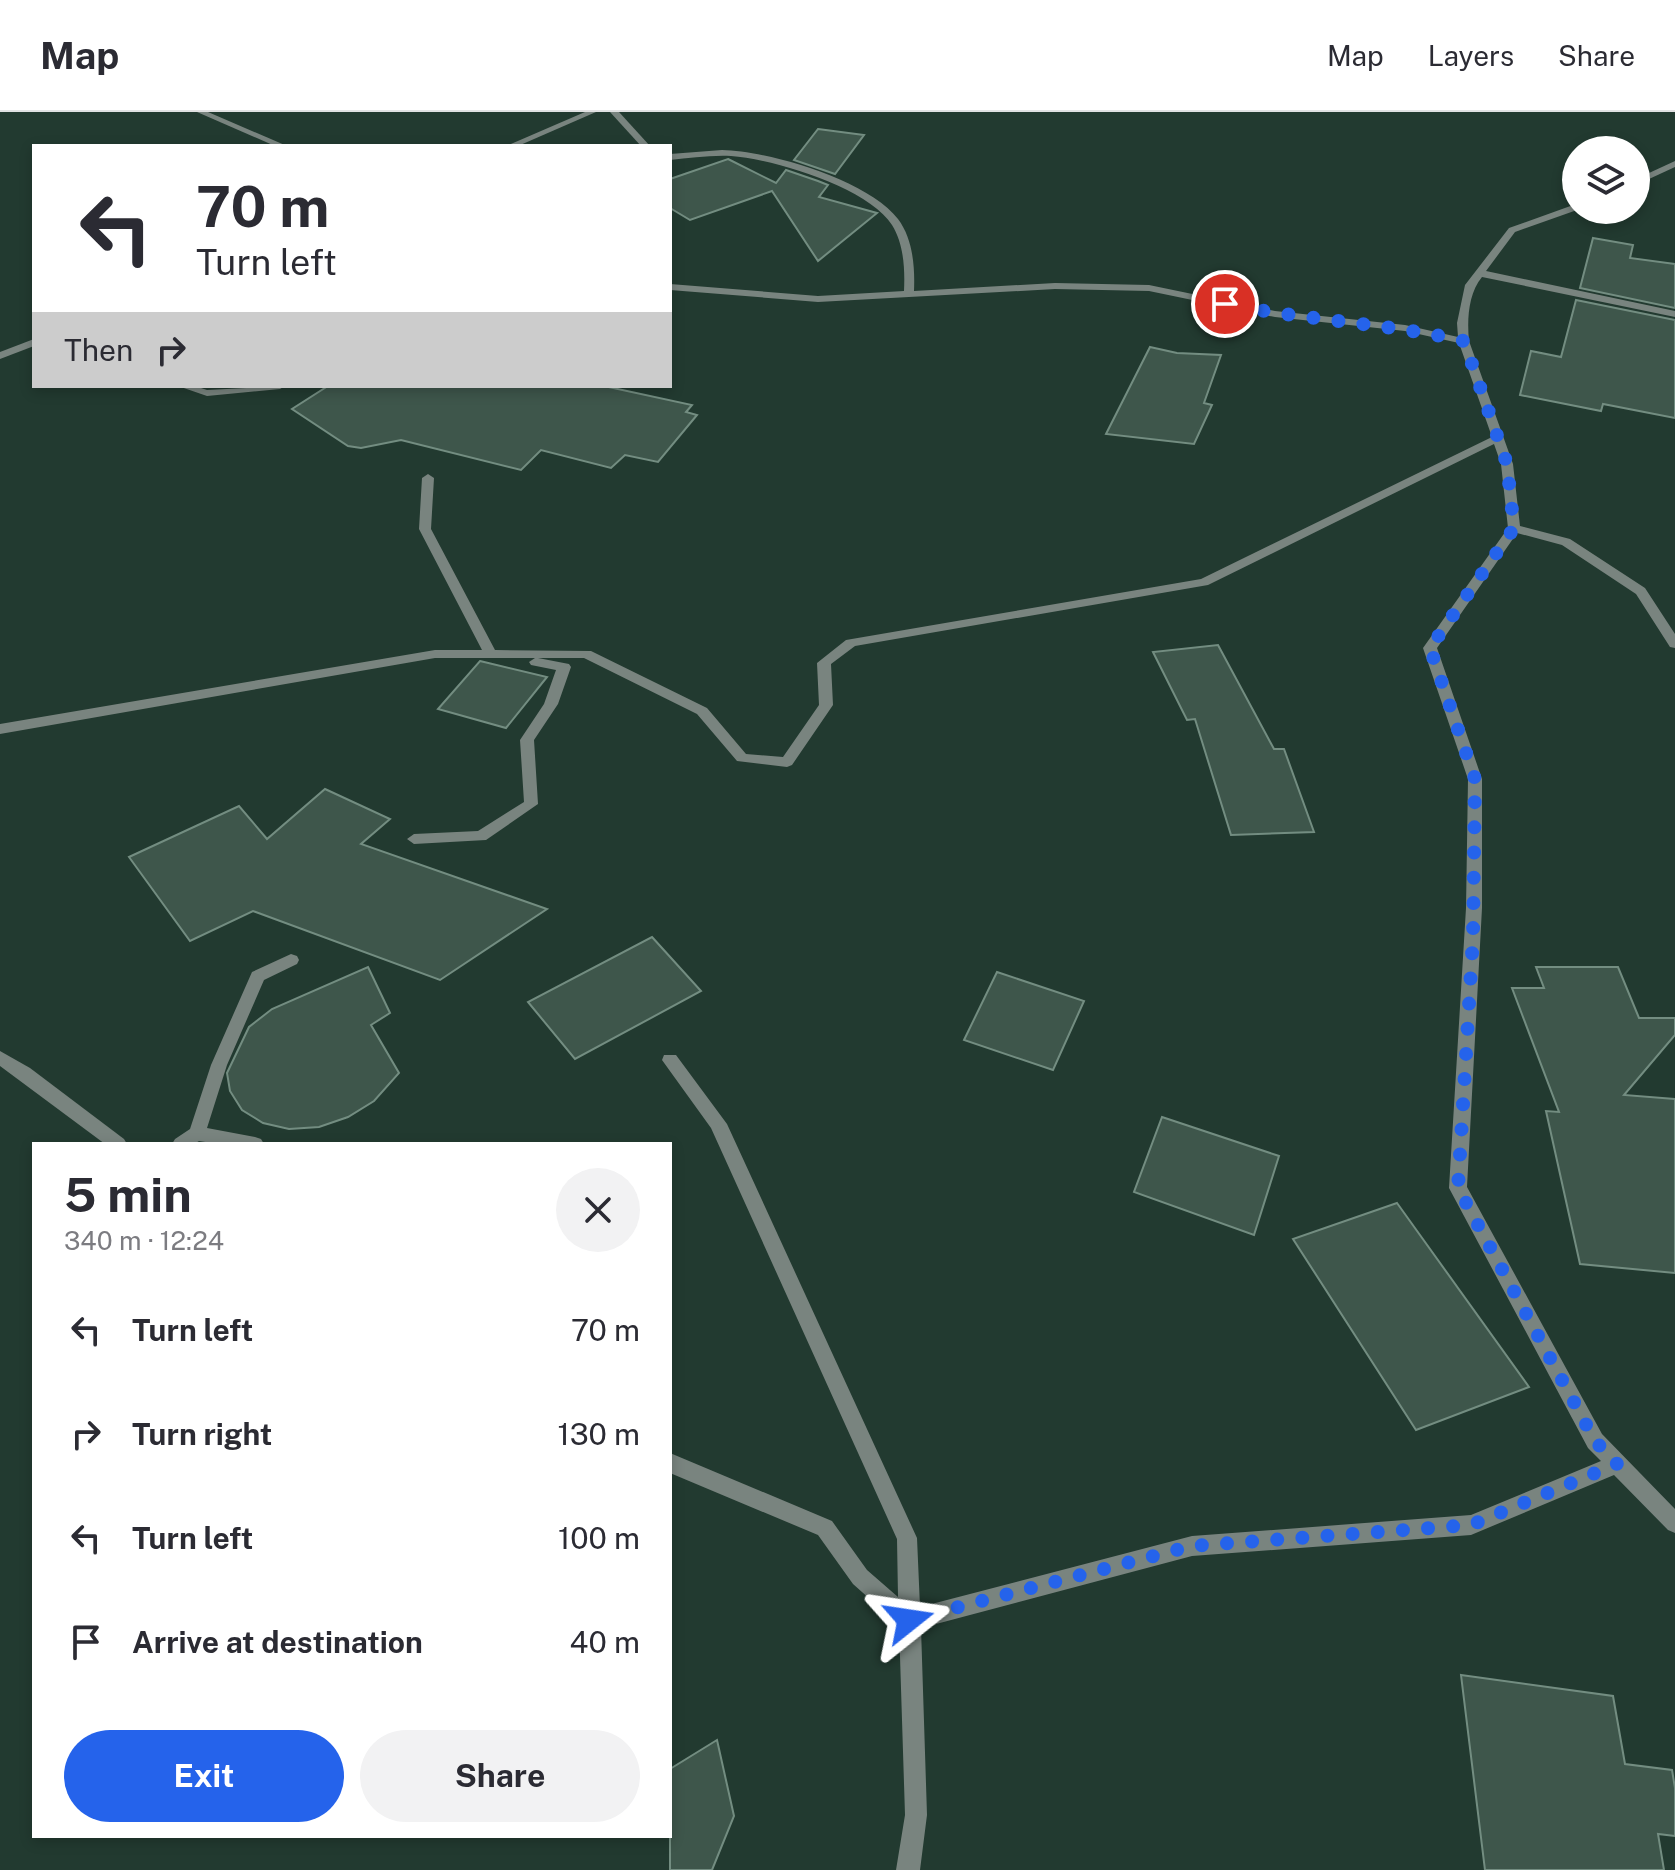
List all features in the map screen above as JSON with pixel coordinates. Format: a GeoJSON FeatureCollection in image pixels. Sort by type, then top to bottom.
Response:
{"type":"FeatureCollection","features":[{"type":"Feature","properties":{"kind":"street"},"geometry":{"type":"LineString","coordinates":[[201,112],[278,144]]}},
{"type":"Feature","properties":{"kind":"street"},"geometry":{"type":"LineString","coordinates":[[515,144],[592,112]]}},
{"type":"Feature","properties":{"kind":"street"},"geometry":{"type":"LineString","coordinates":[[614,112],[644,144]]}},
{"type":"Feature","properties":{"kind":"street"},"geometry":{"type":"LineString","coordinates":[[672,157],[738,154],[831,178],[889,214],[905,246],[909,294]]}},
{"type":"Feature","properties":{"kind":"street"},"geometry":{"type":"LineString","coordinates":[[1650,176],[1675,164]]}},
{"type":"Feature","properties":{"kind":"street"},"geometry":{"type":"LineString","coordinates":[[1562,212],[1512,230],[1470,285],[1462,323],[1464,341],[1507,464],[1514,528],[1430,648],[1475,779],[1473,938],[1458,1188],[1595,1441],[1675,1523]]}},
{"type":"Feature","properties":{"kind":"street"},"geometry":{"type":"LineString","coordinates":[[1479,273],[1675,314]]}},
{"type":"Feature","properties":{"kind":"street"},"geometry":{"type":"LineString","coordinates":[[672,287],[818,299],[1055,286],[1149,288],[1275,314],[1405,328],[1464,341]]}},
{"type":"Feature","properties":{"kind":"street"},"geometry":{"type":"LineString","coordinates":[[0,356],[32,343]]}},
{"type":"Feature","properties":{"kind":"street"},"geometry":{"type":"LineString","coordinates":[[190,388],[207,393],[259,388]]}},
{"type":"Feature","properties":{"kind":"street"},"geometry":{"type":"LineString","coordinates":[[0,729],[435,654],[586,654],[702,711],[742,758],[787,762],[826,705],[824,663],[851,643],[1204,582],[1498,438]]}},
{"type":"Feature","properties":{"kind":"street"},"geometry":{"type":"LineString","coordinates":[[428,478],[425,529],[491,654]]}},
{"type":"Feature","properties":{"kind":"street"},"geometry":{"type":"LineString","coordinates":[[1514,528],[1566,542],[1641,591],[1675,644]]}},
{"type":"Feature","properties":{"kind":"street"},"geometry":{"type":"LineString","coordinates":[[414,839],[481,836],[531,804],[527,740],[551,704],[564,667],[491,654]]}},
{"type":"Feature","properties":{"kind":"street"},"geometry":{"type":"LineString","coordinates":[[184,1142],[197,1133],[219,1065],[258,976],[291,960]]}},
{"type":"Feature","properties":{"kind":"street"},"geometry":{"type":"LineString","coordinates":[[0,1058],[115,1142]]}},
{"type":"Feature","properties":{"kind":"street"},"geometry":{"type":"LineString","coordinates":[[670,1060],[718,1124],[907,1538],[916,1815],[908,1870]]}},
{"type":"Feature","properties":{"kind":"street"},"geometry":{"type":"LineString","coordinates":[[197,1133],[244,1142]]}},
{"type":"Feature","properties":{"kind":"street"},"geometry":{"type":"LineString","coordinates":[[672,1464],[825,1528],[860,1577],[909,1620]]}},
{"type":"Feature","properties":{"kind":"street"},"geometry":{"type":"LineString","coordinates":[[909,1620],[1192,1546],[1471,1525],[1617,1464]]}},
{"type":"Feature","properties":{"kind":"building"},"geometry":{"type":"Polygon","coordinates":[[[818,129],[864,135],[835,174],[794,160],[818,129]]]}},
{"type":"Feature","properties":{"kind":"building"},"geometry":{"type":"Polygon","coordinates":[[[728,159],[776,183],[786,170],[818,181],[828,185],[819,197],[877,213],[818,261],[772,191],[690,220],[672,209],[672,178],[728,159]]]}},
{"type":"Feature","properties":{"kind":"building"},"geometry":{"type":"Polygon","coordinates":[[[1593,238],[1633,245],[1630,258],[1675,264],[1675,308],[1580,288],[1593,238]]]}},
{"type":"Feature","properties":{"kind":"building"},"geometry":{"type":"Polygon","coordinates":[[[1576,300],[1675,320],[1675,418],[1603,404],[1601,411],[1520,395],[1531,351],[1561,357],[1576,300]]]}},
{"type":"Feature","properties":{"kind":"building"},"geometry":{"type":"Polygon","coordinates":[[[1150,347],[1177,353],[1221,355],[1204,403],[1212,405],[1194,444],[1106,434],[1150,347]]]}},
{"type":"Feature","properties":{"kind":"building"},"geometry":{"type":"Polygon","coordinates":[[[325,388],[613,388],[692,405],[686,412],[697,415],[658,462],[625,455],[611,468],[541,450],[521,470],[401,440],[361,448],[348,446],[292,409],[325,388]]]}},
{"type":"Feature","properties":{"kind":"building"},"geometry":{"type":"Polygon","coordinates":[[[1218,645],[1274,749],[1284,749],[1314,832],[1231,835],[1195,719],[1187,720],[1153,652],[1218,645]]]}},
{"type":"Feature","properties":{"kind":"building"},"geometry":{"type":"Polygon","coordinates":[[[480,661],[547,677],[506,728],[438,709],[480,661]]]}},
{"type":"Feature","properties":{"kind":"building"},"geometry":{"type":"Polygon","coordinates":[[[325,789],[390,819],[361,844],[547,909],[440,980],[253,911],[190,941],[129,857],[239,806],[267,839],[325,789]]]}},
{"type":"Feature","properties":{"kind":"building"},"geometry":{"type":"Polygon","coordinates":[[[652,937],[701,991],[575,1059],[528,1002],[652,937]]]}},
{"type":"Feature","properties":{"kind":"building"},"geometry":{"type":"Polygon","coordinates":[[[368,967],[390,1013],[371,1025],[399,1073],[374,1101],[348,1117],[319,1127],[289,1129],[263,1123],[242,1110],[230,1091],[227,1073],[249,1027],[272,1009],[368,967]]]}},
{"type":"Feature","properties":{"kind":"building"},"geometry":{"type":"Polygon","coordinates":[[[1536,967],[1618,967],[1639,1018],[1675,1018],[1675,1035],[1624,1095],[1675,1099],[1675,1273],[1580,1264],[1546,1111],[1559,1112],[1512,988],[1544,988],[1536,967]]]}},
{"type":"Feature","properties":{"kind":"building"},"geometry":{"type":"Polygon","coordinates":[[[997,972],[1084,1001],[1053,1070],[964,1040],[997,972]]]}},
{"type":"Feature","properties":{"kind":"building"},"geometry":{"type":"Polygon","coordinates":[[[1162,1117],[1279,1156],[1254,1235],[1134,1192],[1162,1117]]]}},
{"type":"Feature","properties":{"kind":"building"},"geometry":{"type":"Polygon","coordinates":[[[1397,1203],[1529,1387],[1416,1430],[1293,1239],[1397,1203]]]}},
{"type":"Feature","properties":{"kind":"building"},"geometry":{"type":"Polygon","coordinates":[[[1461,1675],[1613,1696],[1625,1764],[1672,1770],[1675,1836],[1658,1834],[1664,1870],[1485,1870],[1461,1675]]]}},
{"type":"Feature","properties":{"kind":"building"},"geometry":{"type":"Polygon","coordinates":[[[717,1740],[734,1816],[712,1870],[670,1870],[672,1768],[717,1740]]]}},
{"type":"Feature","properties":{"kind":"route"},"geometry":{"type":"LineString","coordinates":[[909,1620],[1192,1546],[1471,1525],[1617,1464],[1595,1441],[1458,1188],[1473,938],[1475,779],[1430,648],[1514,528],[1507,464],[1464,341],[1405,328],[1275,314],[1225,304]]}}]}
